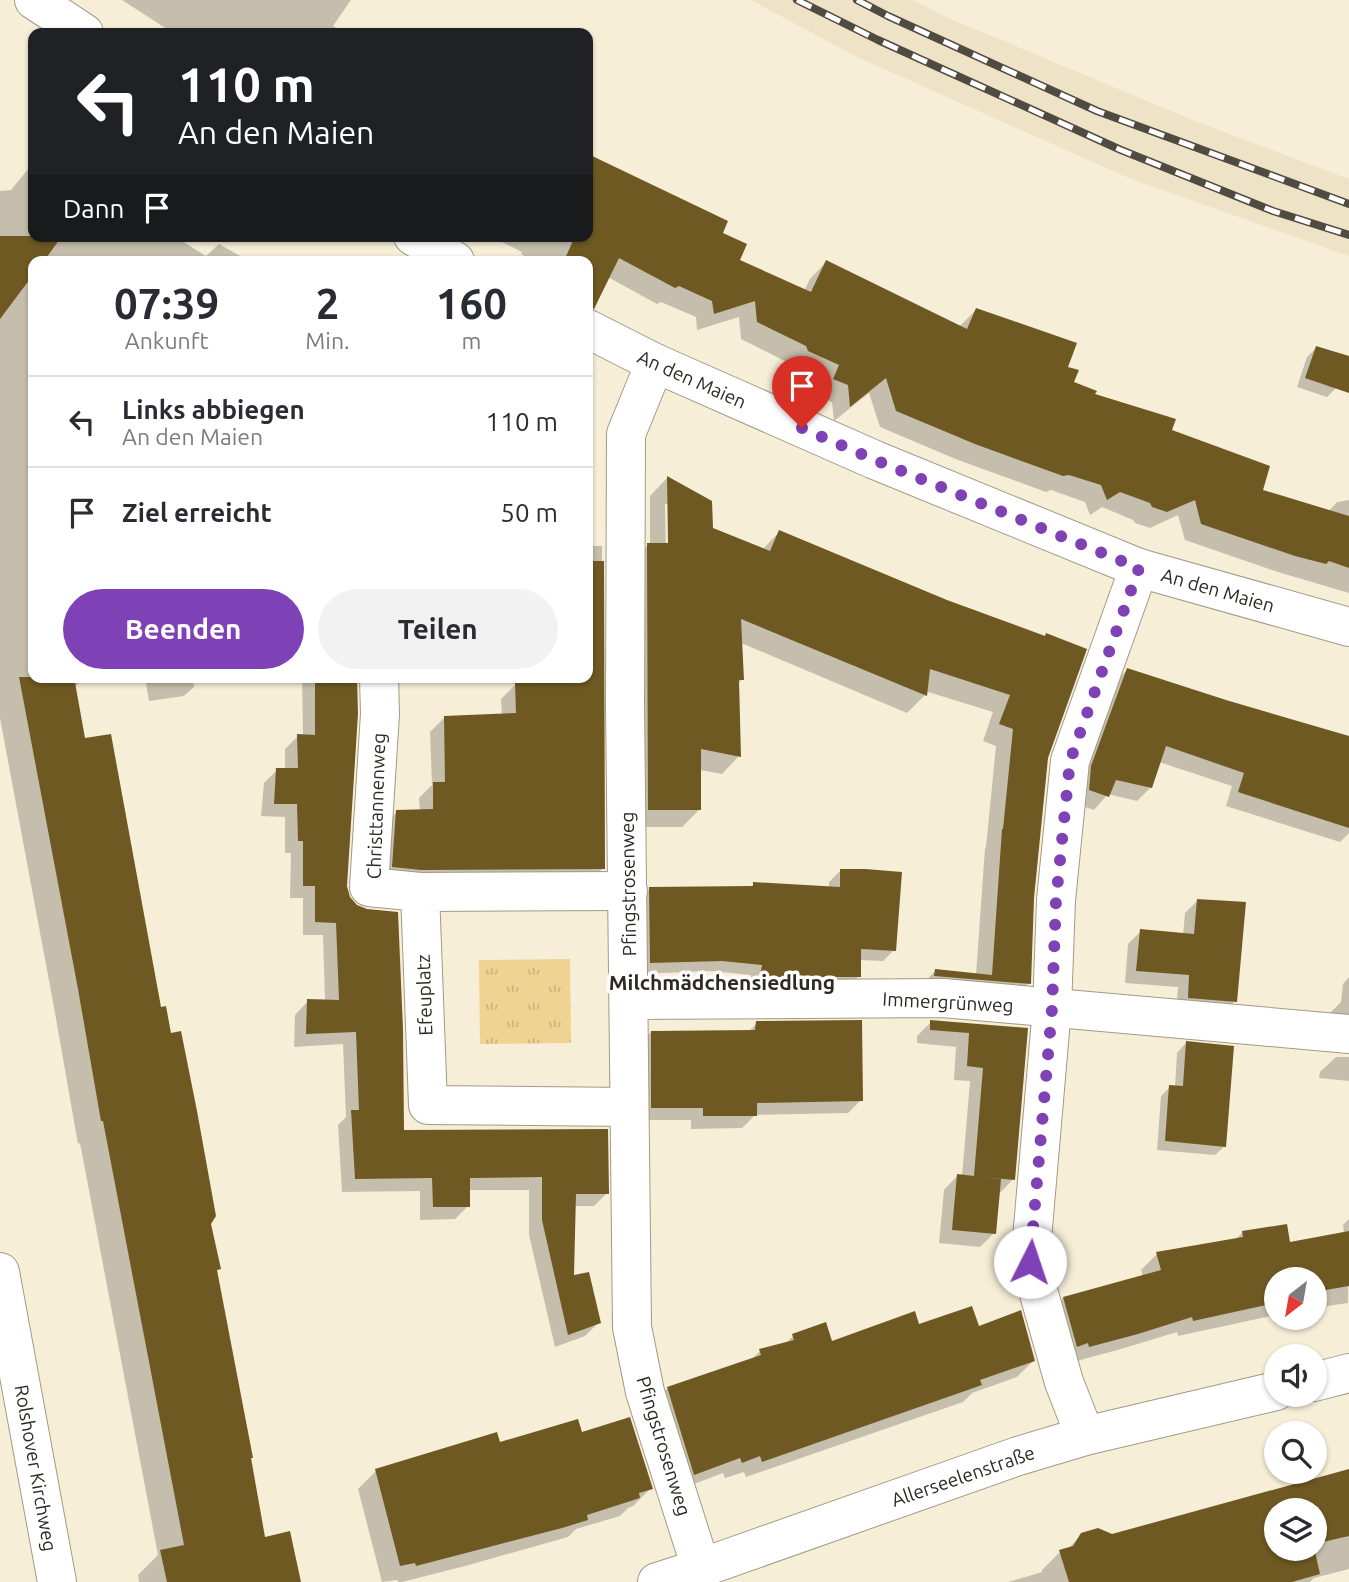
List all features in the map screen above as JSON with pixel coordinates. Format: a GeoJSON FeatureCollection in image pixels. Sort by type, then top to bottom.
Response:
{"type":"FeatureCollection","features":[{"type":"Feature","properties":{"kind":"street"},"geometry":{"type":"LineString","coordinates":[[34,0],[76,28]]}},
{"type":"Feature","properties":{"kind":"street"},"geometry":{"type":"LineString","coordinates":[[423,242],[447,256]]}},
{"type":"Feature","properties":{"kind":"street","name":"An den Maien"},"geometry":{"type":"LineString","coordinates":[[593,332],[655,363],[875,460],[1139,568],[1349,627]]}},
{"type":"Feature","properties":{"kind":"street","name":"Pfingstrosenweg"},"geometry":{"type":"LineString","coordinates":[[655,363],[626,434],[625,706],[632,1327],[645,1392],[701,1568]]}},
{"type":"Feature","properties":{"kind":"street"},"geometry":{"type":"LineString","coordinates":[[1085,1436],[1064,1382],[1030,1262],[1052,1009],[1056,900],[1070,761],[1139,568]]}},
{"type":"Feature","properties":{"kind":"street","name":"Christtannenweg"},"geometry":{"type":"LineString","coordinates":[[379,683],[380,714],[369,887],[420,892]]}},
{"type":"Feature","properties":{"kind":"street"},"geometry":{"type":"LineString","coordinates":[[420,892],[628,891]]}},
{"type":"Feature","properties":{"kind":"street","name":"Efeuplatz"},"geometry":{"type":"LineString","coordinates":[[420,892],[428,1105],[629,1108]]}},
{"type":"Feature","properties":{"kind":"street","name":"Immergrünweg"},"geometry":{"type":"LineString","coordinates":[[629,1000],[943,998],[1349,1034]]}},
{"type":"Feature","properties":{"kind":"street","name":"Rolshover Kirchweg"},"geometry":{"type":"LineString","coordinates":[[0,1272],[57,1582]]}},
{"type":"Feature","properties":{"kind":"street"},"geometry":{"type":"LineString","coordinates":[[1327,1379],[1349,1373]]}},
{"type":"Feature","properties":{"kind":"street","name":"Allerseelenstraße"},"geometry":{"type":"LineString","coordinates":[[657,1582],[1018,1456],[1085,1436],[1264,1394]]}},
{"type":"Feature","properties":{"kind":"shaded area"},"geometry":{"type":"Polygon","coordinates":[[[751,0],[913,0],[946,17],[1195,121],[1349,179],[1349,256],[1131,179],[855,56],[751,0]]]}},
{"type":"Feature","properties":{"kind":"green space"},"geometry":{"type":"Polygon","coordinates":[[[570,959],[571,1043],[480,1044],[479,960],[570,959]]]}},
{"type":"Feature","properties":{"kind":"building"},"geometry":{"type":"Polygon","coordinates":[[[593,156],[728,221],[723,233],[747,244],[740,260],[811,292],[826,260],[967,329],[976,308],[1077,343],[1068,367],[1079,370],[1074,382],[1097,391],[1095,394],[1176,419],[1172,430],[1270,466],[1263,490],[1349,516],[1349,568],[1329,561],[1326,564],[1295,556],[1201,524],[1195,500],[1167,512],[1120,492],[1107,500],[1101,485],[1069,475],[1063,476],[896,411],[886,378],[850,407],[848,385],[833,379],[839,365],[757,322],[755,301],[714,314],[712,301],[679,286],[675,288],[619,258],[593,309],[593,256],[566,256],[572,242],[593,242],[593,156]]]}},
{"type":"Feature","properties":{"kind":"building"},"geometry":{"type":"Polygon","coordinates":[[[0,236],[28,236],[28,242],[58,242],[48,256],[28,256],[28,282],[0,319],[0,236]]]}},
{"type":"Feature","properties":{"kind":"building"},"geometry":{"type":"Polygon","coordinates":[[[1316,346],[1349,356],[1349,393],[1305,378],[1316,346]]]}},
{"type":"Feature","properties":{"kind":"building"},"geometry":{"type":"Polygon","coordinates":[[[667,476],[712,501],[713,528],[770,551],[779,530],[947,600],[1087,649],[1048,758],[1034,898],[1031,984],[934,976],[935,969],[992,975],[1002,829],[1013,729],[999,724],[1010,695],[930,669],[927,696],[741,619],[744,680],[739,680],[741,757],[701,749],[701,810],[648,810],[647,543],[668,543],[667,476]]]}},
{"type":"Feature","properties":{"kind":"building"},"geometry":{"type":"Polygon","coordinates":[[[593,561],[604,561],[605,869],[421,870],[392,867],[396,810],[433,809],[433,782],[445,782],[444,716],[516,713],[515,683],[593,683],[593,561]]]}},
{"type":"Feature","properties":{"kind":"building"},"geometry":{"type":"Polygon","coordinates":[[[1127,668],[1349,736],[1349,828],[1238,792],[1244,773],[1166,746],[1152,788],[1116,780],[1109,797],[1089,790],[1091,766],[1127,668]]]}},
{"type":"Feature","properties":{"kind":"building"},"geometry":{"type":"Polygon","coordinates":[[[19,677],[28,677],[28,683],[75,683],[85,738],[111,734],[161,1007],[166,1006],[171,1033],[181,1031],[197,1111],[216,1216],[211,1224],[221,1269],[217,1270],[253,1458],[265,1537],[290,1531],[301,1582],[167,1582],[160,1550],[184,1545],[101,1121],[19,677]]]}},
{"type":"Feature","properties":{"kind":"building"},"geometry":{"type":"Polygon","coordinates":[[[315,683],[357,683],[358,714],[347,886],[350,897],[357,905],[367,909],[398,912],[404,1130],[608,1129],[609,1194],[576,1194],[574,1275],[589,1272],[601,1323],[568,1335],[542,1220],[542,1177],[470,1178],[470,1207],[433,1207],[432,1178],[355,1179],[351,1110],[359,1110],[356,1032],[306,1034],[307,999],[339,1000],[336,923],[315,922],[315,886],[303,886],[303,841],[298,841],[297,804],[274,804],[276,768],[298,768],[297,734],[315,735],[315,683]]]}},
{"type":"Feature","properties":{"kind":"building"},"geometry":{"type":"Polygon","coordinates":[[[840,869],[902,872],[896,951],[861,949],[861,977],[760,977],[762,965],[722,961],[650,963],[649,887],[753,886],[753,882],[840,887],[840,869]]]}},
{"type":"Feature","properties":{"kind":"building"},"geometry":{"type":"Polygon","coordinates":[[[1197,899],[1246,902],[1237,1002],[1188,998],[1189,975],[1136,971],[1140,929],[1194,934],[1197,899]]]}},
{"type":"Feature","properties":{"kind":"building"},"geometry":{"type":"Polygon","coordinates":[[[862,1020],[863,1101],[757,1103],[757,1116],[703,1116],[703,1108],[651,1108],[651,1031],[755,1030],[756,1021],[862,1020]]]}},
{"type":"Feature","properties":{"kind":"building"},"geometry":{"type":"Polygon","coordinates":[[[930,1020],[1028,1028],[1015,1180],[980,1177],[1001,1179],[996,1234],[952,1230],[957,1174],[974,1176],[983,1068],[967,1066],[969,1033],[930,1030],[930,1020]]]}},
{"type":"Feature","properties":{"kind":"building"},"geometry":{"type":"Polygon","coordinates":[[[1186,1041],[1234,1046],[1226,1147],[1165,1141],[1169,1085],[1183,1086],[1186,1041]]]}},
{"type":"Feature","properties":{"kind":"building"},"geometry":{"type":"Polygon","coordinates":[[[1287,1224],[1290,1242],[1349,1231],[1349,1286],[1327,1290],[1327,1267],[1264,1267],[1264,1306],[1193,1321],[1192,1317],[1089,1347],[1088,1343],[1077,1347],[1063,1297],[1161,1270],[1156,1252],[1243,1237],[1242,1231],[1287,1224]]]}},
{"type":"Feature","properties":{"kind":"building"},"geometry":{"type":"Polygon","coordinates":[[[972,1306],[979,1326],[1021,1310],[1035,1361],[980,1380],[982,1385],[762,1462],[760,1456],[742,1463],[740,1458],[694,1475],[667,1387],[761,1355],[759,1349],[794,1340],[792,1334],[826,1322],[832,1341],[915,1311],[919,1324],[972,1306]]]}},
{"type":"Feature","properties":{"kind":"building"},"geometry":{"type":"Polygon","coordinates":[[[630,1417],[653,1489],[639,1493],[640,1498],[587,1515],[588,1520],[562,1528],[416,1566],[415,1563],[400,1566],[375,1469],[497,1432],[500,1442],[578,1419],[582,1432],[630,1417]]]}},
{"type":"Feature","properties":{"kind":"building"},"geometry":{"type":"Polygon","coordinates":[[[1349,1469],[1349,1536],[1327,1541],[1327,1498],[1264,1498],[1264,1561],[1317,1561],[1320,1574],[1292,1582],[1069,1582],[1059,1550],[1073,1546],[1081,1533],[1098,1528],[1112,1534],[1294,1484],[1327,1484],[1327,1475],[1349,1469]]]}},
{"type":"Feature","properties":{"kind":"railway"},"geometry":{"type":"LineString","coordinates":[[797,0],[878,40],[1121,150],[1273,211],[1349,235]]}},
{"type":"Feature","properties":{"kind":"railway"},"geometry":{"type":"LineString","coordinates":[[857,0],[1097,111],[1349,204]]}},
{"type":"Feature","properties":{"kind":"district","name":"Milchmädchensiedlung"},"geometry":{"type":"Point","coordinates":[722,982]}},
{"type":"Feature","properties":{"kind":"route"},"geometry":{"type":"LineString","coordinates":[[802,428],[1139,568],[1070,761],[1056,900],[1052,1009],[1030,1262]]}}]}
